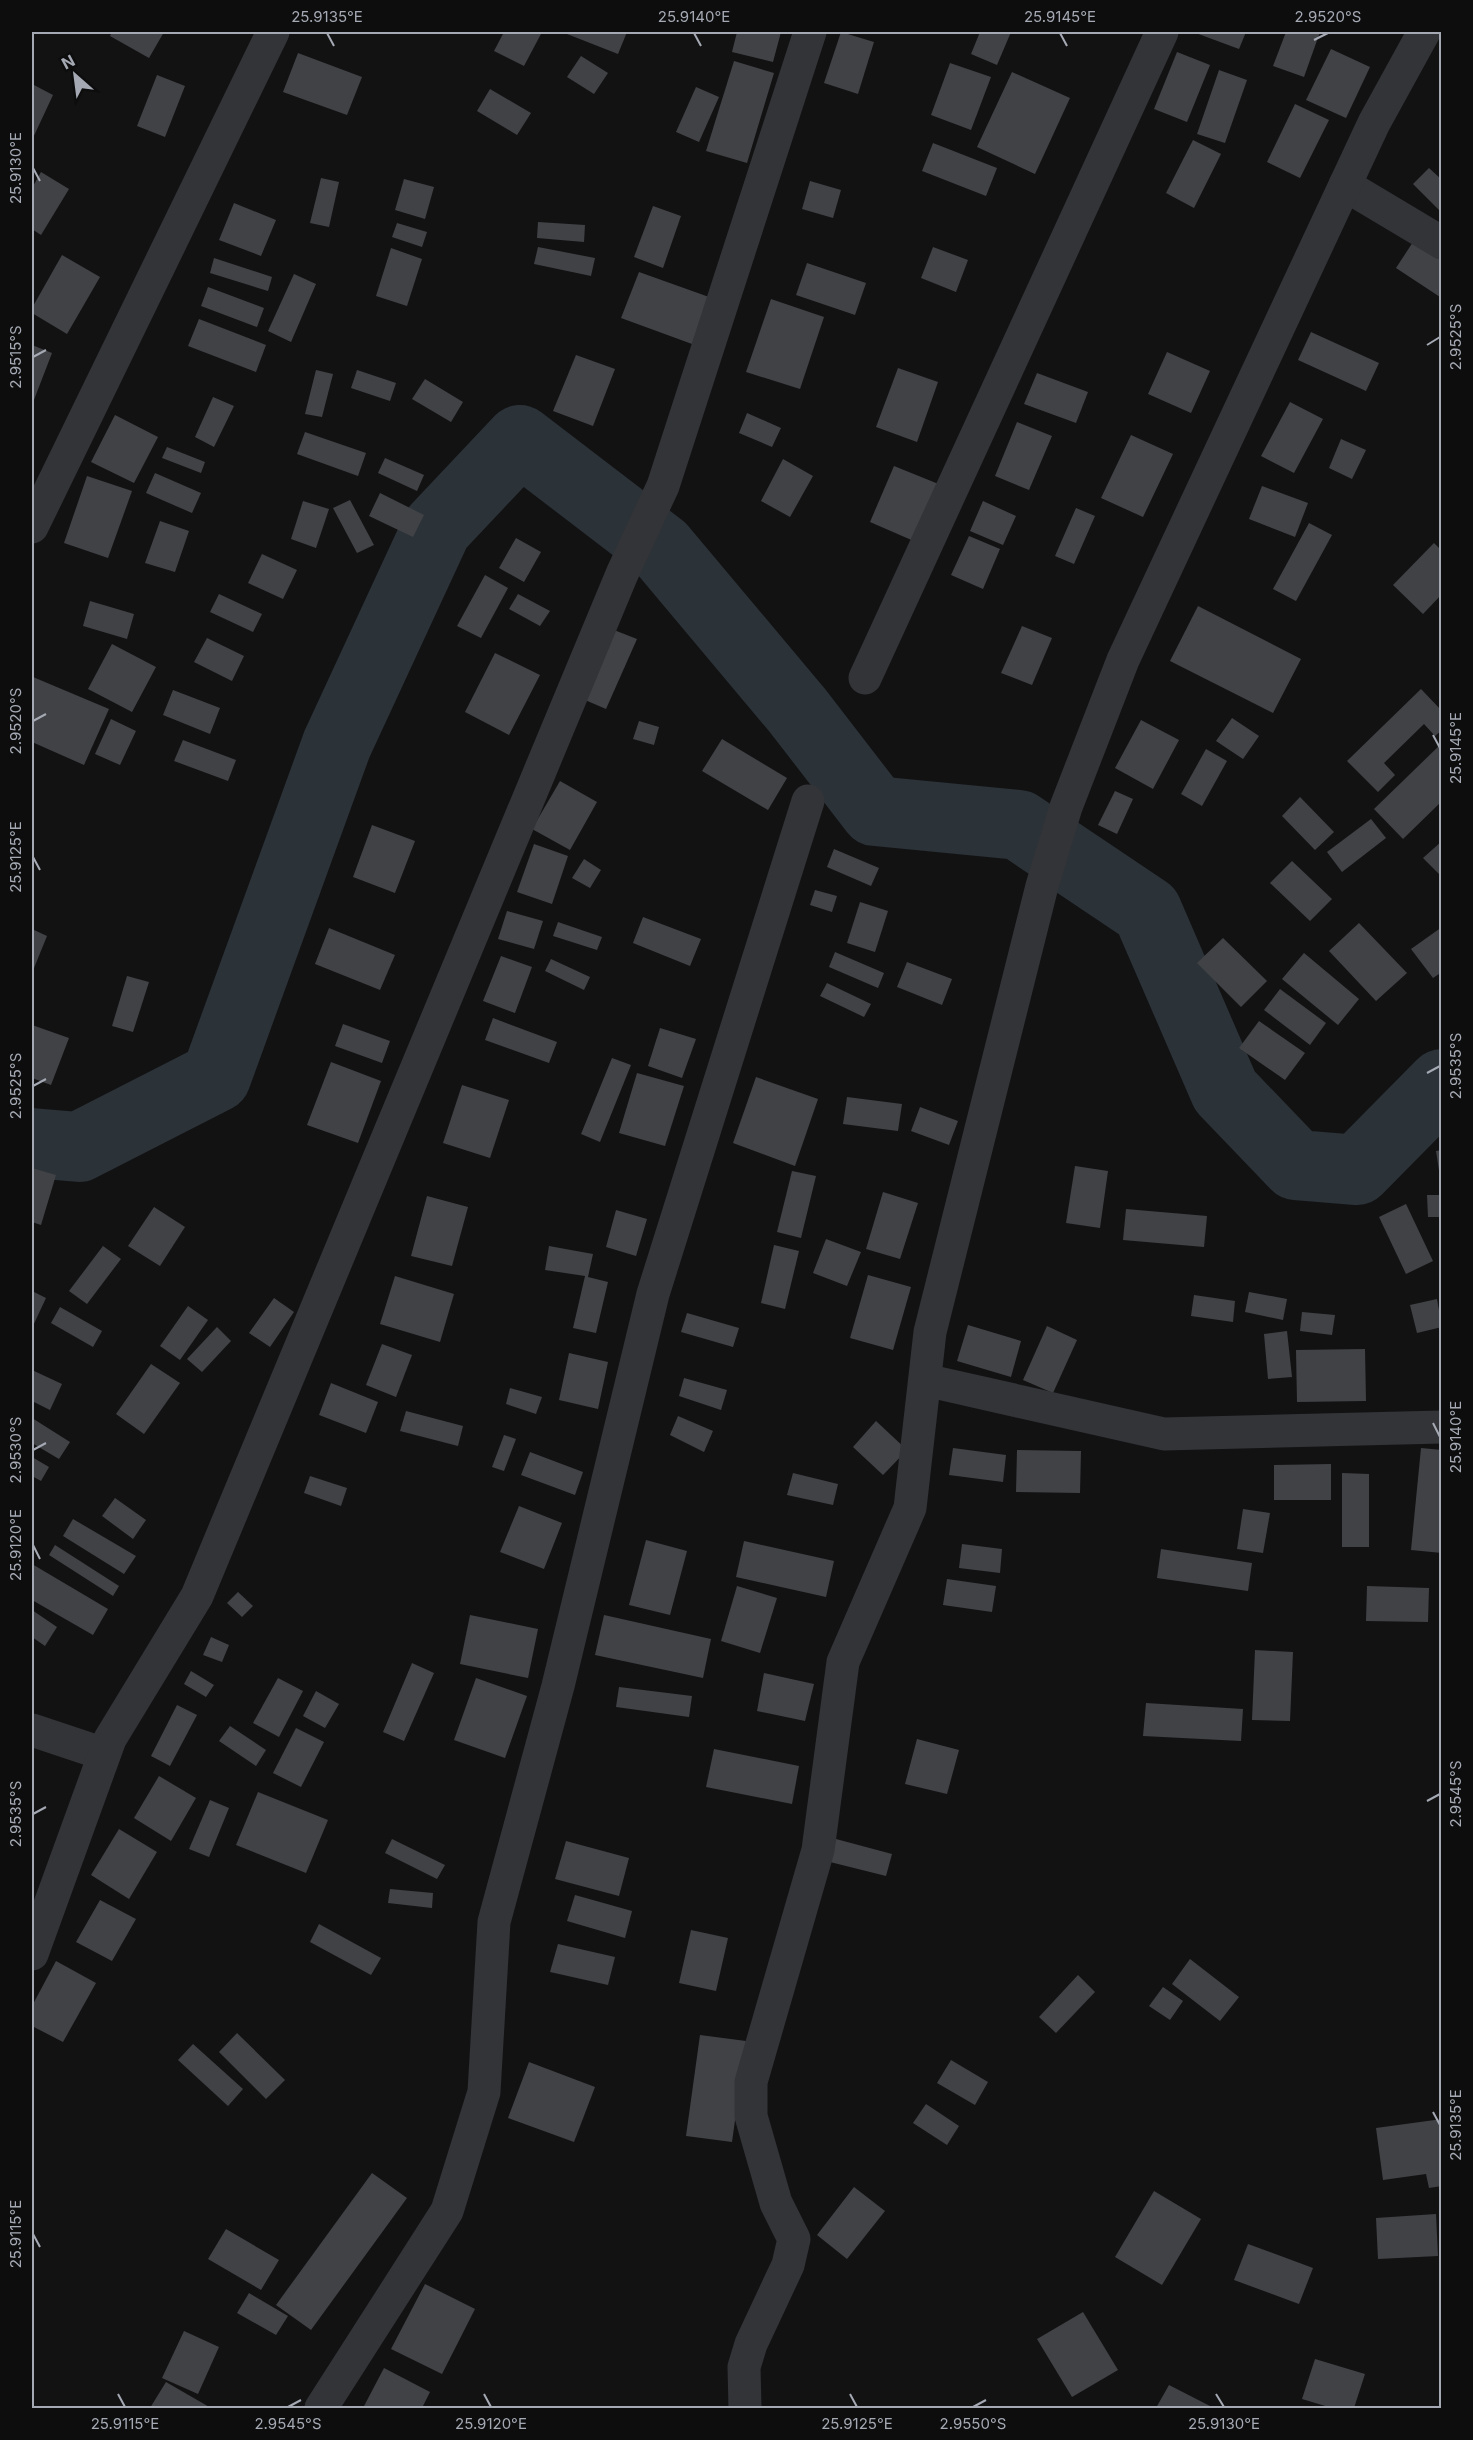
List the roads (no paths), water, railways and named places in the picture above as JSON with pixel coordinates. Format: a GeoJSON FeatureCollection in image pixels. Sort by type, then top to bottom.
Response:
{"type":"FeatureCollection","features":[{"type":"Feature","properties":{"kind":"street"},"geometry":{"type":"LineString","coordinates":[[32,527],[273,32]]}},
{"type":"Feature","properties":{"kind":"street"},"geometry":{"type":"LineString","coordinates":[[32,1954],[110,1739],[197,1596],[622,574],[663,486],[810,32]]}},
{"type":"Feature","properties":{"kind":"street"},"geometry":{"type":"LineString","coordinates":[[865,678],[1162,32]]}},
{"type":"Feature","properties":{"kind":"street"},"geometry":{"type":"LineString","coordinates":[[745,2409],[744,2367],[750,2344],[788,2265],[794,2239],[776,2203],[751,2116],[751,2082],[818,1850],[843,1662],[910,1508],[930,1332],[1042,886],[1066,807],[1123,660],[1374,123],[1424,32]]}},
{"type":"Feature","properties":{"kind":"street"},"geometry":{"type":"LineString","coordinates":[[1345,185],[1442,243]]}},
{"type":"Feature","properties":{"kind":"street"},"geometry":{"type":"LineString","coordinates":[[321,2409],[447,2211],[454,2194],[484,2092],[494,1923],[558,1686],[625,1405],[656,1284],[808,801]]}},
{"type":"Feature","properties":{"kind":"street"},"geometry":{"type":"LineString","coordinates":[[925,1380],[1164,1434],[1442,1427]]}},
{"type":"Feature","properties":{"kind":"street"},"geometry":{"type":"LineString","coordinates":[[32,1730],[104,1754]]}},
{"type":"Feature","properties":{"kind":"waterway"},"geometry":{"type":"LineString","coordinates":[[32,1143],[79,1147],[216,1077],[337,744],[437,528],[520,440],[661,548],[797,710],[875,811],[1019,825],[1147,911],[1225,1091],[1296,1165],[1357,1170],[1442,1084]]}}]}
